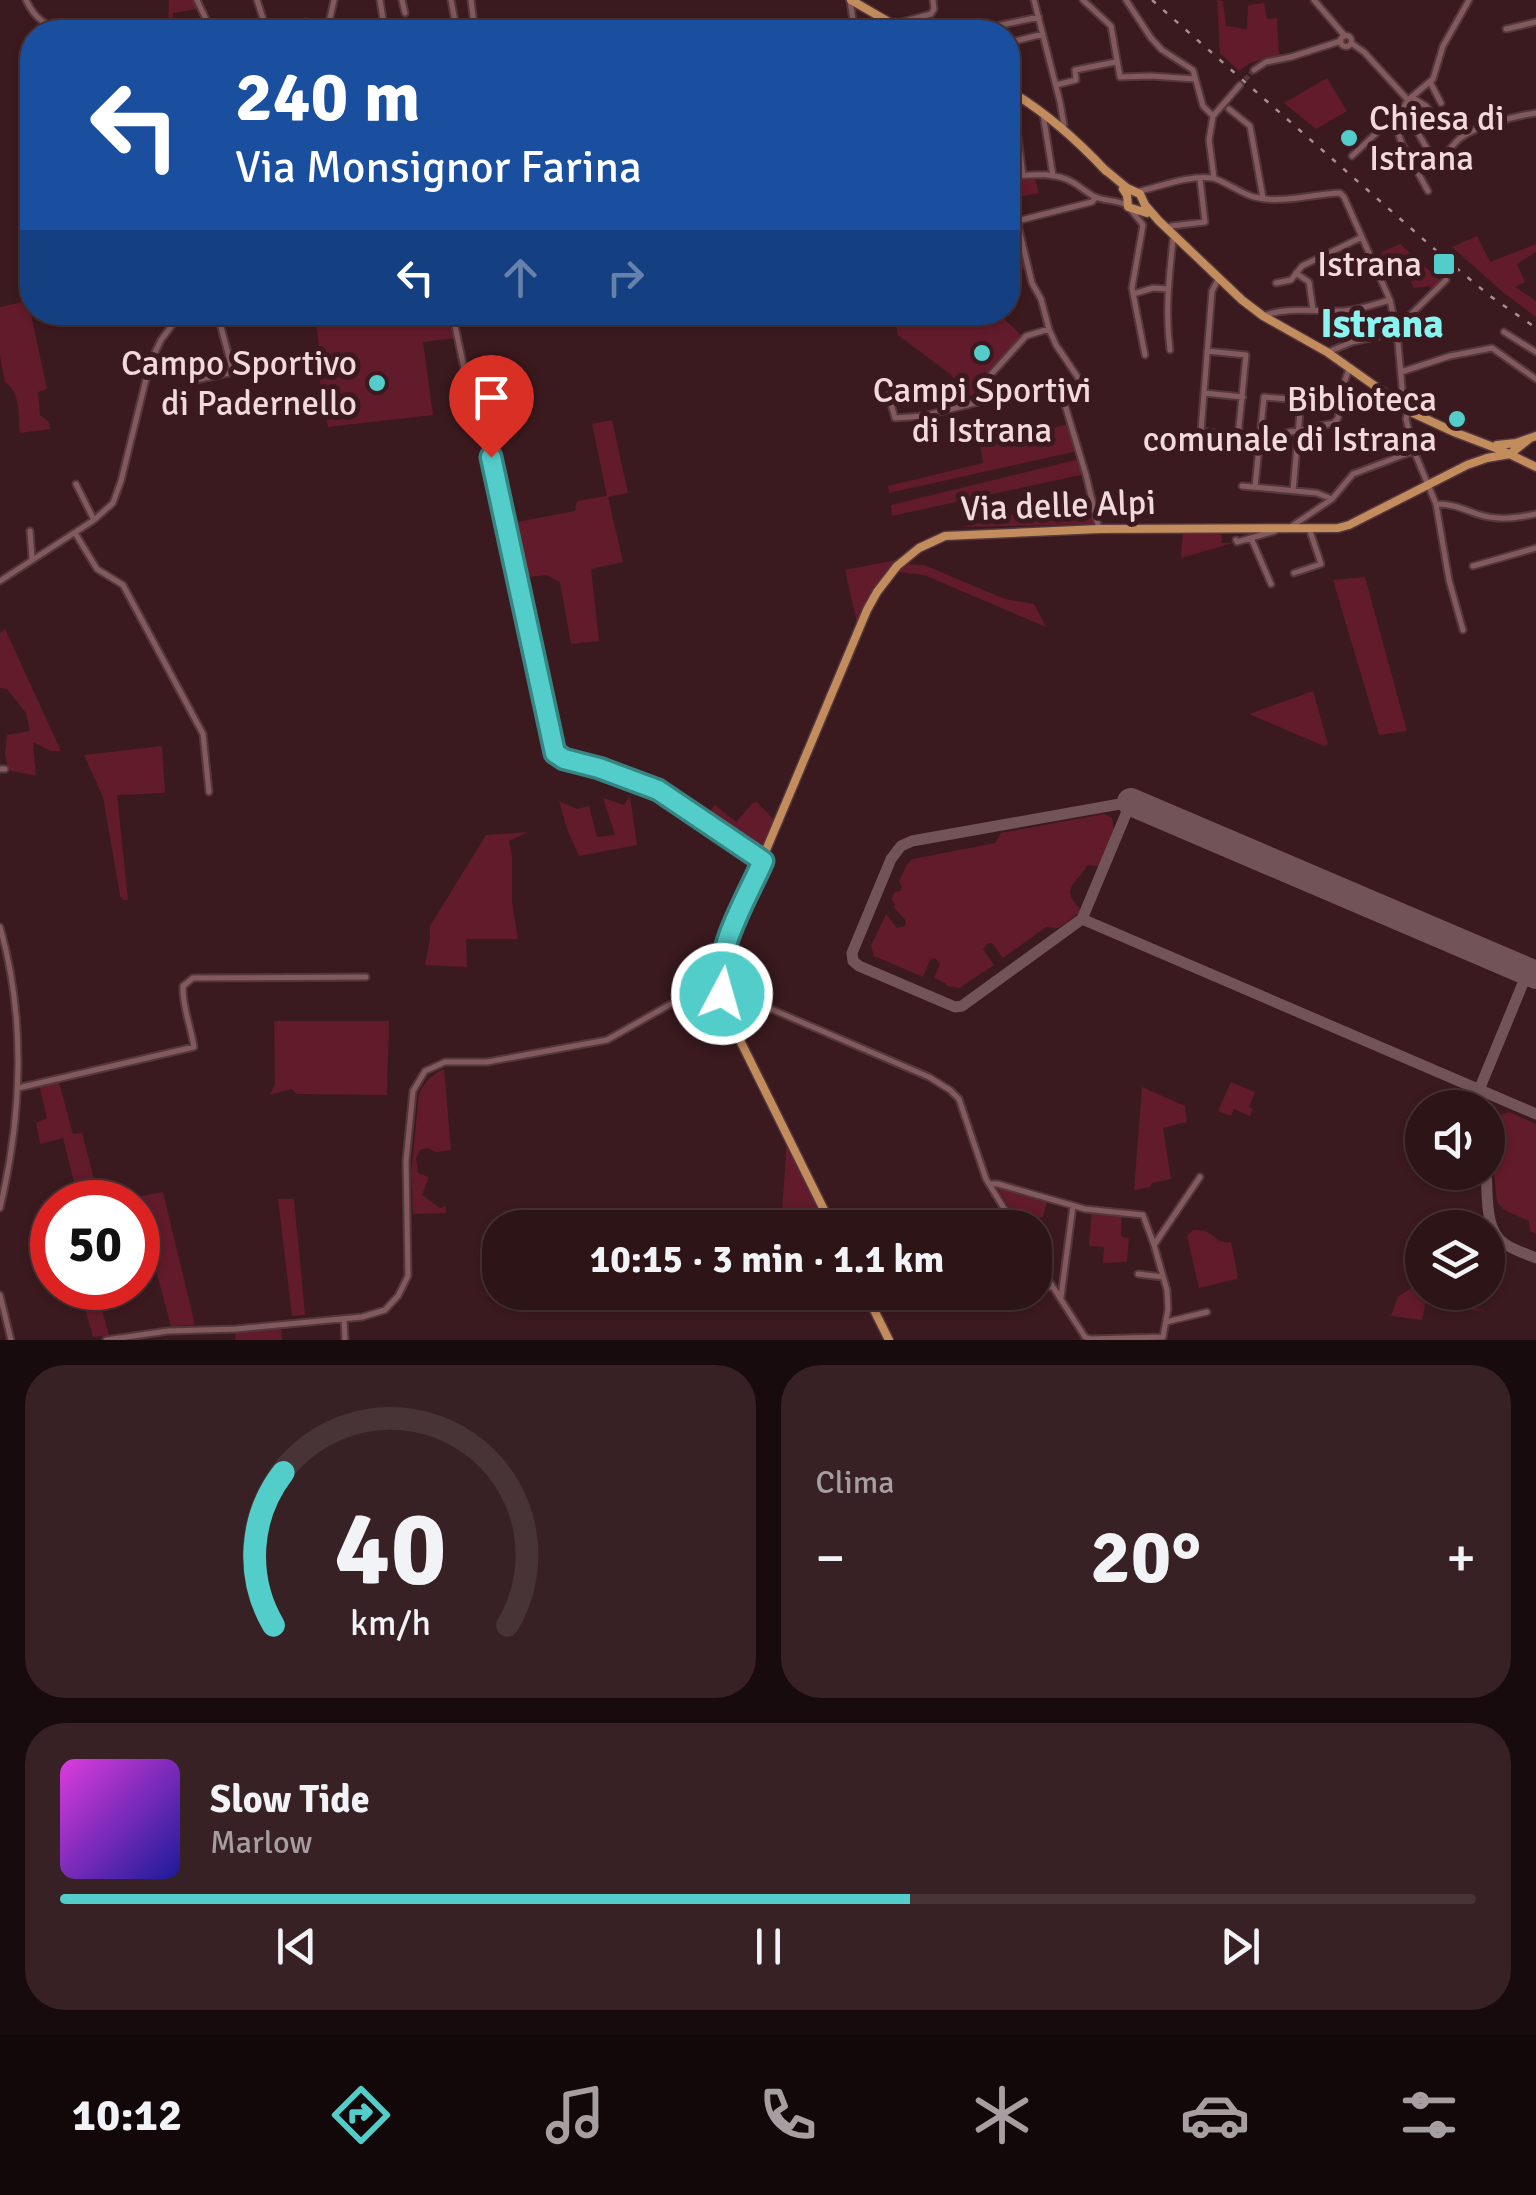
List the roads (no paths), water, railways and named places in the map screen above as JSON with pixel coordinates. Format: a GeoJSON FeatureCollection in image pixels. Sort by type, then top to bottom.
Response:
{"type":"FeatureCollection","features":[{"type":"Feature","properties":{"kind":"main road"},"geometry":{"type":"LineString","coordinates":[[850,0],[891,20]]}},
{"type":"Feature","properties":{"kind":"main road"},"geometry":{"type":"LineString","coordinates":[[1020,97],[1062,128],[1134,203],[1263,316],[1328,352],[1404,408],[1501,450]]}},
{"type":"Feature","properties":{"kind":"main road"},"geometry":{"type":"LineString","coordinates":[[1426,418],[1532,465]]}},
{"type":"Feature","properties":{"kind":"main road"},"geometry":{"type":"LineString","coordinates":[[1477,440],[1482,450],[1478,460]]}},
{"type":"Feature","properties":{"kind":"main road"},"geometry":{"type":"LineString","coordinates":[[1478,460],[1526,441]]}},
{"type":"Feature","properties":{"kind":"main road"},"geometry":{"type":"LineString","coordinates":[[1526,441],[1522,454],[1532,465]]}},
{"type":"Feature","properties":{"kind":"main road","name":"Via delle Alpi"},"geometry":{"type":"LineString","coordinates":[[825,1210],[729,1018],[722,960],[867,610],[898,566],[919,548],[945,536],[1099,529],[1338,528],[1428,483],[1526,441]]}},
{"type":"Feature","properties":{"kind":"main road"},"geometry":{"type":"LineString","coordinates":[[874,1310],[888,1340]]}},
{"type":"Feature","properties":{"kind":"street"},"geometry":{"type":"LineString","coordinates":[[26,0],[40,20]]}},
{"type":"Feature","properties":{"kind":"street"},"geometry":{"type":"LineString","coordinates":[[402,0],[405,13]]}},
{"type":"Feature","properties":{"kind":"street"},"geometry":{"type":"LineString","coordinates":[[912,20],[931,14],[933,0]]}},
{"type":"Feature","properties":{"kind":"street"},"geometry":{"type":"LineString","coordinates":[[1034,0],[1056,85],[1062,128]]}},
{"type":"Feature","properties":{"kind":"street"},"geometry":{"type":"LineString","coordinates":[[1083,0],[1111,26],[1120,78],[1195,78]]}},
{"type":"Feature","properties":{"kind":"street"},"geometry":{"type":"LineString","coordinates":[[1126,0],[1162,50],[1190,68],[1203,106],[1213,116]]}},
{"type":"Feature","properties":{"kind":"street"},"geometry":{"type":"LineString","coordinates":[[1314,0],[1343,38],[1344,46],[1352,43],[1364,52],[1410,99],[1426,106],[1437,121],[1440,119]]}},
{"type":"Feature","properties":{"kind":"street"},"geometry":{"type":"LineString","coordinates":[[1352,156],[1433,78],[1443,46],[1469,0]]}},
{"type":"Feature","properties":{"kind":"street"},"geometry":{"type":"LineString","coordinates":[[1020,22],[1039,18]]}},
{"type":"Feature","properties":{"kind":"street"},"geometry":{"type":"LineString","coordinates":[[1506,29],[1536,22]]}},
{"type":"Feature","properties":{"kind":"street"},"geometry":{"type":"LineString","coordinates":[[1020,40],[1043,34]]}},
{"type":"Feature","properties":{"kind":"street"},"geometry":{"type":"LineString","coordinates":[[1254,70],[1266,62],[1343,38]]}},
{"type":"Feature","properties":{"kind":"street"},"geometry":{"type":"LineString","coordinates":[[1056,85],[1076,80],[1075,70],[1116,62]]}},
{"type":"Feature","properties":{"kind":"street"},"geometry":{"type":"LineString","coordinates":[[1430,82],[1441,103]]}},
{"type":"Feature","properties":{"kind":"street"},"geometry":{"type":"LineString","coordinates":[[1214,178],[1209,140],[1213,116],[1240,85]]}},
{"type":"Feature","properties":{"kind":"street"},"geometry":{"type":"LineString","coordinates":[[1403,108],[1428,150],[1441,158],[1468,134],[1514,117],[1536,114]]}},
{"type":"Feature","properties":{"kind":"street"},"geometry":{"type":"LineString","coordinates":[[1229,109],[1250,126],[1263,198]]}},
{"type":"Feature","properties":{"kind":"street"},"geometry":{"type":"LineString","coordinates":[[1044,112],[1053,176]]}},
{"type":"Feature","properties":{"kind":"street"},"geometry":{"type":"LineString","coordinates":[[1393,118],[1402,144],[1428,191]]}},
{"type":"Feature","properties":{"kind":"street"},"geometry":{"type":"LineString","coordinates":[[1020,156],[1023,176]]}},
{"type":"Feature","properties":{"kind":"street"},"geometry":{"type":"LineString","coordinates":[[1020,176],[1053,176],[1098,198],[1134,203]]}},
{"type":"Feature","properties":{"kind":"street"},"geometry":{"type":"LineString","coordinates":[[1134,203],[1150,188],[1214,178],[1232,189],[1263,198],[1287,200],[1340,193],[1344,197],[1390,300],[1402,401],[1414,451],[1436,504],[1449,580],[1463,630]]}},
{"type":"Feature","properties":{"kind":"street"},"geometry":{"type":"LineString","coordinates":[[1168,229],[1205,222],[1200,180]]}},
{"type":"Feature","properties":{"kind":"street"},"geometry":{"type":"LineString","coordinates":[[1020,222],[1098,198]]}},
{"type":"Feature","properties":{"kind":"street"},"geometry":{"type":"LineString","coordinates":[[1134,203],[1143,228],[1132,288],[1145,356]]}},
{"type":"Feature","properties":{"kind":"street"},"geometry":{"type":"LineString","coordinates":[[1020,233],[1049,329],[1083,385],[1083,390],[1065,396],[1065,405],[1099,529]]}},
{"type":"Feature","properties":{"kind":"street"},"geometry":{"type":"LineString","coordinates":[[1170,350],[1168,290],[1176,236]]}},
{"type":"Feature","properties":{"kind":"street"},"geometry":{"type":"LineString","coordinates":[[1276,283],[1291,280],[1302,266],[1362,237]]}},
{"type":"Feature","properties":{"kind":"street"},"geometry":{"type":"LineString","coordinates":[[1296,273],[1309,282],[1313,310]]}},
{"type":"Feature","properties":{"kind":"street"},"geometry":{"type":"LineString","coordinates":[[1208,351],[1246,356],[1237,438],[1201,431],[1212,290],[1219,278]]}},
{"type":"Feature","properties":{"kind":"street"},"geometry":{"type":"LineString","coordinates":[[1328,352],[1396,330],[1446,280]]}},
{"type":"Feature","properties":{"kind":"street"},"geometry":{"type":"LineString","coordinates":[[1133,294],[1152,288],[1168,290]]}},
{"type":"Feature","properties":{"kind":"street"},"geometry":{"type":"LineString","coordinates":[[1263,316],[1359,309],[1390,300]]}},
{"type":"Feature","properties":{"kind":"street"},"geometry":{"type":"LineString","coordinates":[[0,580],[108,509],[119,491],[150,363],[172,325]]}},
{"type":"Feature","properties":{"kind":"street"},"geometry":{"type":"LineString","coordinates":[[191,381],[232,372],[220,325]]}},
{"type":"Feature","properties":{"kind":"street"},"geometry":{"type":"LineString","coordinates":[[455,325],[477,428],[491,457],[555,753],[658,790],[763,861]]}},
{"type":"Feature","properties":{"kind":"street"},"geometry":{"type":"LineString","coordinates":[[890,382],[896,418],[923,416],[983,401],[985,381],[1026,336],[1049,329]]}},
{"type":"Feature","properties":{"kind":"street"},"geometry":{"type":"LineString","coordinates":[[1504,332],[1536,352]]}},
{"type":"Feature","properties":{"kind":"street"},"geometry":{"type":"LineString","coordinates":[[1401,372],[1492,348],[1536,379]]}},
{"type":"Feature","properties":{"kind":"street"},"geometry":{"type":"LineString","coordinates":[[1241,442],[1336,422],[1350,368]]}},
{"type":"Feature","properties":{"kind":"street"},"geometry":{"type":"LineString","coordinates":[[1346,381],[1358,374]]}},
{"type":"Feature","properties":{"kind":"street"},"geometry":{"type":"LineString","coordinates":[[1204,394],[1243,397]]}},
{"type":"Feature","properties":{"kind":"street"},"geometry":{"type":"LineString","coordinates":[[1255,487],[1264,397],[1301,400],[1294,491]]}},
{"type":"Feature","properties":{"kind":"street"},"geometry":{"type":"LineString","coordinates":[[1290,528],[1332,499],[1353,474],[1414,451]]}},
{"type":"Feature","properties":{"kind":"street"},"geometry":{"type":"LineString","coordinates":[[76,484],[94,520]]}},
{"type":"Feature","properties":{"kind":"street"},"geometry":{"type":"LineString","coordinates":[[1242,486],[1332,499]]}},
{"type":"Feature","properties":{"kind":"street"},"geometry":{"type":"LineString","coordinates":[[1436,504],[1456,505],[1495,518],[1536,514]]}},
{"type":"Feature","properties":{"kind":"street"},"geometry":{"type":"LineString","coordinates":[[1236,540],[1269,534],[1279,528]]}},
{"type":"Feature","properties":{"kind":"street"},"geometry":{"type":"LineString","coordinates":[[1294,572],[1321,564],[1309,528]]}},
{"type":"Feature","properties":{"kind":"street"},"geometry":{"type":"LineString","coordinates":[[30,531],[32,559]]}},
{"type":"Feature","properties":{"kind":"street"},"geometry":{"type":"LineString","coordinates":[[75,533],[97,570],[123,585],[203,734],[209,792]]}},
{"type":"Feature","properties":{"kind":"street"},"geometry":{"type":"LineString","coordinates":[[1251,538],[1271,584]]}},
{"type":"Feature","properties":{"kind":"street"},"geometry":{"type":"LineString","coordinates":[[1473,566],[1536,548]]}},
{"type":"Feature","properties":{"kind":"street"},"geometry":{"type":"LineString","coordinates":[[0,927],[12,975],[19,1065],[9,1166],[0,1208]]}},
{"type":"Feature","properties":{"kind":"street"},"geometry":{"type":"LineString","coordinates":[[706,993],[722,960]]}},
{"type":"Feature","properties":{"kind":"street"},"geometry":{"type":"LineString","coordinates":[[722,960],[726,978],[742,995]]}},
{"type":"Feature","properties":{"kind":"street"},"geometry":{"type":"LineString","coordinates":[[18,1088],[194,1047],[182,1001],[183,986],[193,978],[366,977]]}},
{"type":"Feature","properties":{"kind":"street"},"geometry":{"type":"LineString","coordinates":[[724,994],[736,992],[950,1090],[959,1098],[989,1184],[1005,1210]]}},
{"type":"Feature","properties":{"kind":"street"},"geometry":{"type":"LineString","coordinates":[[706,993],[729,1018]]}},
{"type":"Feature","properties":{"kind":"street"},"geometry":{"type":"LineString","coordinates":[[106,1340],[168,1331],[344,1319],[385,1310],[406,1282],[409,1268],[405,1194],[408,1132],[413,1091],[425,1072],[445,1062],[488,1062],[600,1043],[692,996],[724,994],[750,1000]]}},
{"type":"Feature","properties":{"kind":"street"},"geometry":{"type":"LineString","coordinates":[[1154,1245],[1200,1177]]}},
{"type":"Feature","properties":{"kind":"street"},"geometry":{"type":"LineString","coordinates":[[989,1184],[1073,1206],[1143,1215],[1167,1290],[1165,1339],[1088,1339],[1052,1288]]}},
{"type":"Feature","properties":{"kind":"street"},"geometry":{"type":"LineString","coordinates":[[1061,1299],[1073,1206]]}},
{"type":"Feature","properties":{"kind":"street"},"geometry":{"type":"LineString","coordinates":[[1138,1274],[1163,1277]]}},
{"type":"Feature","properties":{"kind":"street"},"geometry":{"type":"LineString","coordinates":[[0,1295],[11,1340]]}},
{"type":"Feature","properties":{"kind":"street"},"geometry":{"type":"LineString","coordinates":[[1166,1322],[1206,1312]]}},
{"type":"Feature","properties":{"kind":"street"},"geometry":{"type":"LineString","coordinates":[[344,1319],[345,1340]]}},
{"type":"Feature","properties":{"kind":"tunnel"},"geometry":{"type":"LineString","coordinates":[[1240,85],[1254,70]]}},
{"type":"Feature","properties":{"kind":"railway"},"geometry":{"type":"LineString","coordinates":[[1152,0],[1448,261],[1536,328]]}},
{"type":"Feature","properties":{"kind":"place","name":"Chiesa di Istrana"},"geometry":{"type":"Point","coordinates":[1349,138]}},
{"type":"Feature","properties":{"kind":"place","name":"Istrana"},"geometry":{"type":"Point","coordinates":[1444,264]}},
{"type":"Feature","properties":{"kind":"place","name":"Campi Sportivi di Istrana"},"geometry":{"type":"Point","coordinates":[982,353]}},
{"type":"Feature","properties":{"kind":"place","name":"Campo Sportivo di Padernello"},"geometry":{"type":"Point","coordinates":[377,383]}},
{"type":"Feature","properties":{"kind":"place","name":"Biblioteca comunale di Istrana"},"geometry":{"type":"Point","coordinates":[1457,419]}},
{"type":"Feature","properties":{"kind":"district","name":"Istrana"},"geometry":{"type":"Point","coordinates":[1382,323]}}]}
